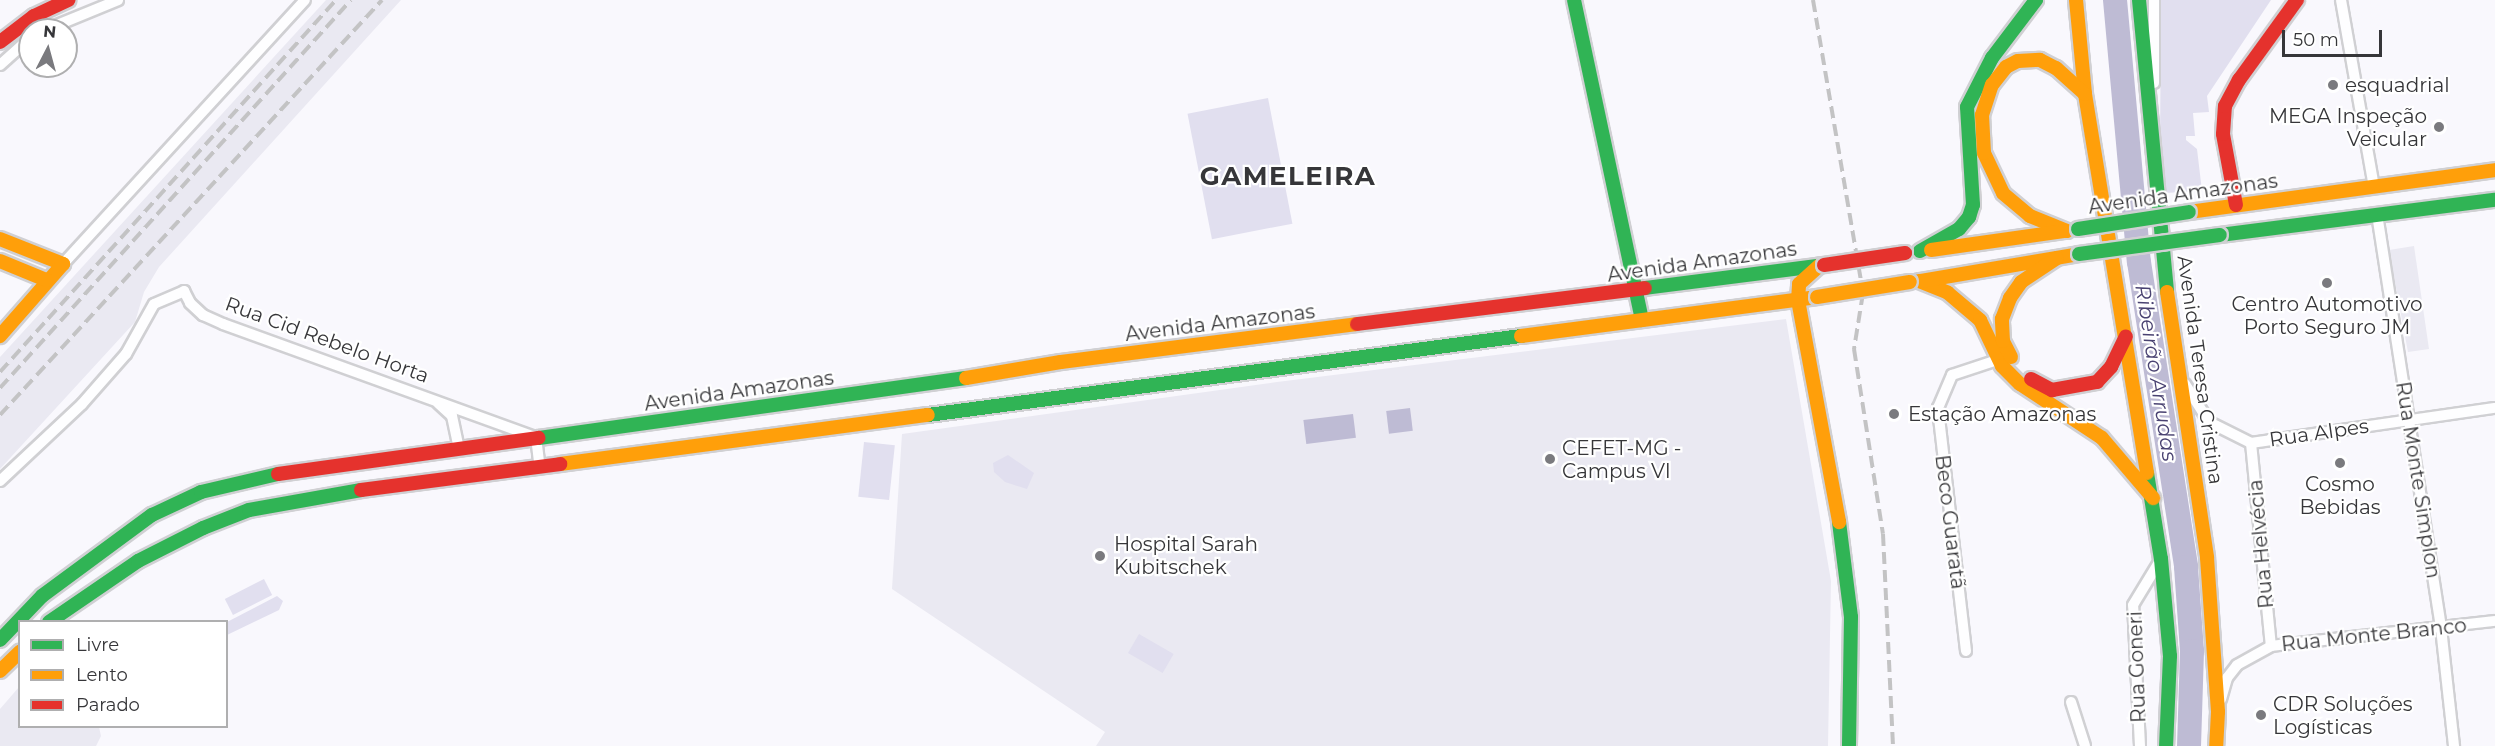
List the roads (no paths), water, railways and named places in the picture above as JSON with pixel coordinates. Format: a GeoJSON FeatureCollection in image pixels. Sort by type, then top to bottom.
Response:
{"type":"FeatureCollection","features":[{"type":"Feature","properties":{"kind":"main road"},"geometry":{"type":"LineString","coordinates":[[0,42],[34,16],[68,0]]}},
{"type":"Feature","properties":{"kind":"main road"},"geometry":{"type":"LineString","coordinates":[[1574,0],[1642,320]]}},
{"type":"Feature","properties":{"kind":"main road"},"geometry":{"type":"LineString","coordinates":[[1920,251],[1959,229],[1969,217],[1973,205],[1967,107],[1992,58],[2036,0]]}},
{"type":"Feature","properties":{"kind":"main road"},"geometry":{"type":"LineString","coordinates":[[2076,0],[2085,94],[2153,498],[2161,559],[2170,657],[2166,746]]}},
{"type":"Feature","properties":{"kind":"main road","name":"Avenida Teresa Cristina"},"geometry":{"type":"LineString","coordinates":[[2139,0],[2177,369],[2207,558],[2218,712],[2216,746]]}},
{"type":"Feature","properties":{"kind":"main road"},"geometry":{"type":"LineString","coordinates":[[2236,205],[2223,134],[2225,106],[2239,80],[2297,0]]}},
{"type":"Feature","properties":{"kind":"main road"},"geometry":{"type":"LineString","coordinates":[[2072,230],[2030,216],[2003,193],[1984,153],[1982,115],[1992,85],[2006,67],[2018,61],[2040,60],[2056,68],[2085,94]]}},
{"type":"Feature","properties":{"kind":"main road","name":"Avenida Amazonas"},"geometry":{"type":"LineString","coordinates":[[19,620],[42,596],[114,540],[201,492],[293,471],[906,389],[1061,362],[1636,291],[2495,170]]}},
{"type":"Feature","properties":{"kind":"main road"},"geometry":{"type":"LineString","coordinates":[[51,620],[138,561],[203,528],[249,510],[300,498],[539,464],[1798,300],[2079,254],[2495,200]]}},
{"type":"Feature","properties":{"kind":"main road"},"geometry":{"type":"LineString","coordinates":[[0,239],[63,264],[46,280],[0,336]]}},
{"type":"Feature","properties":{"kind":"main road"},"geometry":{"type":"LineString","coordinates":[[2057,258],[2021,282],[2010,298],[2002,319],[2002,330],[2014,363],[2030,378],[2052,390],[2076,388],[2097,382],[2110,367],[2126,336]]}},
{"type":"Feature","properties":{"kind":"main road"},"geometry":{"type":"LineString","coordinates":[[0,261],[46,280]]}},
{"type":"Feature","properties":{"kind":"main road"},"geometry":{"type":"LineString","coordinates":[[1822,265],[1799,284],[1798,300],[1840,530],[1850,606],[1849,746]]}},
{"type":"Feature","properties":{"kind":"main road"},"geometry":{"type":"LineString","coordinates":[[1914,281],[1948,293],[1980,320],[2000,359],[2020,384],[2102,438],[2153,498]]}},
{"type":"Feature","properties":{"kind":"main road","name":"Avenida Amazonas"},"geometry":{"type":"LineString","coordinates":[[0,640],[18,621]]}},
{"type":"Feature","properties":{"kind":"main road"},"geometry":{"type":"LineString","coordinates":[[0,671],[18,654]]}},
{"type":"Feature","properties":{"kind":"street"},"geometry":{"type":"LineString","coordinates":[[74,18],[118,0]]}},
{"type":"Feature","properties":{"kind":"street"},"geometry":{"type":"LineString","coordinates":[[63,264],[305,0]]}},
{"type":"Feature","properties":{"kind":"street"},"geometry":{"type":"LineString","coordinates":[[2154,0],[2154,150]]}},
{"type":"Feature","properties":{"kind":"street"},"geometry":{"type":"LineString","coordinates":[[2341,0],[2374,187]]}},
{"type":"Feature","properties":{"kind":"street"},"geometry":{"type":"LineString","coordinates":[[0,65],[18,49]]}},
{"type":"Feature","properties":{"kind":"street","name":"Rua Monte Simplon"},"geometry":{"type":"LineString","coordinates":[[2377,214],[2441,628],[2454,746]]}},
{"type":"Feature","properties":{"kind":"street","name":"Rua Cid Rebelo Horta"},"geometry":{"type":"LineString","coordinates":[[0,481],[82,404],[126,354],[154,304],[184,291],[190,303],[203,315],[223,324],[536,437]]}},
{"type":"Feature","properties":{"kind":"street","name":"Beco Guaratã"},"geometry":{"type":"LineString","coordinates":[[1966,651],[1938,408],[1952,375],[2000,359]]}},
{"type":"Feature","properties":{"kind":"street","name":"Rua Alpes"},"geometry":{"type":"LineString","coordinates":[[2177,369],[2210,422],[2251,443],[2495,408]]}},
{"type":"Feature","properties":{"kind":"street","name":"Rua Cid Rebelo Horta"},"geometry":{"type":"LineString","coordinates":[[433,399],[452,416],[459,448]]}},
{"type":"Feature","properties":{"kind":"street"},"geometry":{"type":"LineString","coordinates":[[536,437],[539,464]]}},
{"type":"Feature","properties":{"kind":"street","name":"Rua Helvécia"},"geometry":{"type":"LineString","coordinates":[[2251,443],[2271,646]]}},
{"type":"Feature","properties":{"kind":"street","name":"Rua Goneri"},"geometry":{"type":"LineString","coordinates":[[2140,746],[2133,605],[2161,559]]}},
{"type":"Feature","properties":{"kind":"street","name":"Rua Monte Branco"},"geometry":{"type":"LineString","coordinates":[[2218,712],[2227,678],[2237,666],[2271,646],[2495,621]]}},
{"type":"Feature","properties":{"kind":"street"},"geometry":{"type":"LineString","coordinates":[[2071,702],[2085,746]]}},
{"type":"Feature","properties":{"kind":"waterway","name":"Ribeirão Arrudas"},"geometry":{"type":"LineString","coordinates":[[2115,0],[2139,262],[2186,567],[2192,651],[2189,746]]}},
{"type":"Feature","properties":{"kind":"railway"},"geometry":{"type":"LineString","coordinates":[[0,372],[336,0]]}},
{"type":"Feature","properties":{"kind":"railway"},"geometry":{"type":"LineString","coordinates":[[0,388],[351,0]]}},
{"type":"Feature","properties":{"kind":"railway"},"geometry":{"type":"LineString","coordinates":[[0,415],[382,0]]}},
{"type":"Feature","properties":{"kind":"railway"},"geometry":{"type":"LineString","coordinates":[[1813,0],[1863,293],[1854,349],[1883,534],[1893,746]]}},
{"type":"Feature","properties":{"kind":"place","name":"esquadrial"},"geometry":{"type":"Point","coordinates":[2333,85]}},
{"type":"Feature","properties":{"kind":"place","name":"MEGA Inspeção Veicular"},"geometry":{"type":"Point","coordinates":[2439,127]}},
{"type":"Feature","properties":{"kind":"place","name":"Centro Automotivo Porto Seguro JM"},"geometry":{"type":"Point","coordinates":[2327,283]}},
{"type":"Feature","properties":{"kind":"place","name":"Estação Amazonas"},"geometry":{"type":"Point","coordinates":[1894,414]}},
{"type":"Feature","properties":{"kind":"place","name":"CEFET-MG - Campus VI"},"geometry":{"type":"Point","coordinates":[1550,459]}},
{"type":"Feature","properties":{"kind":"place","name":"Cosmo Bebidas"},"geometry":{"type":"Point","coordinates":[2340,463]}},
{"type":"Feature","properties":{"kind":"place","name":"Hospital Sarah Kubitschek"},"geometry":{"type":"Point","coordinates":[1100,556]}},
{"type":"Feature","properties":{"kind":"place","name":"CDR Soluções Logísticas"},"geometry":{"type":"Point","coordinates":[2261,715]}},
{"type":"Feature","properties":{"kind":"district","name":"GAMELEIRA"},"geometry":{"type":"Point","coordinates":[1288,177]}}]}
